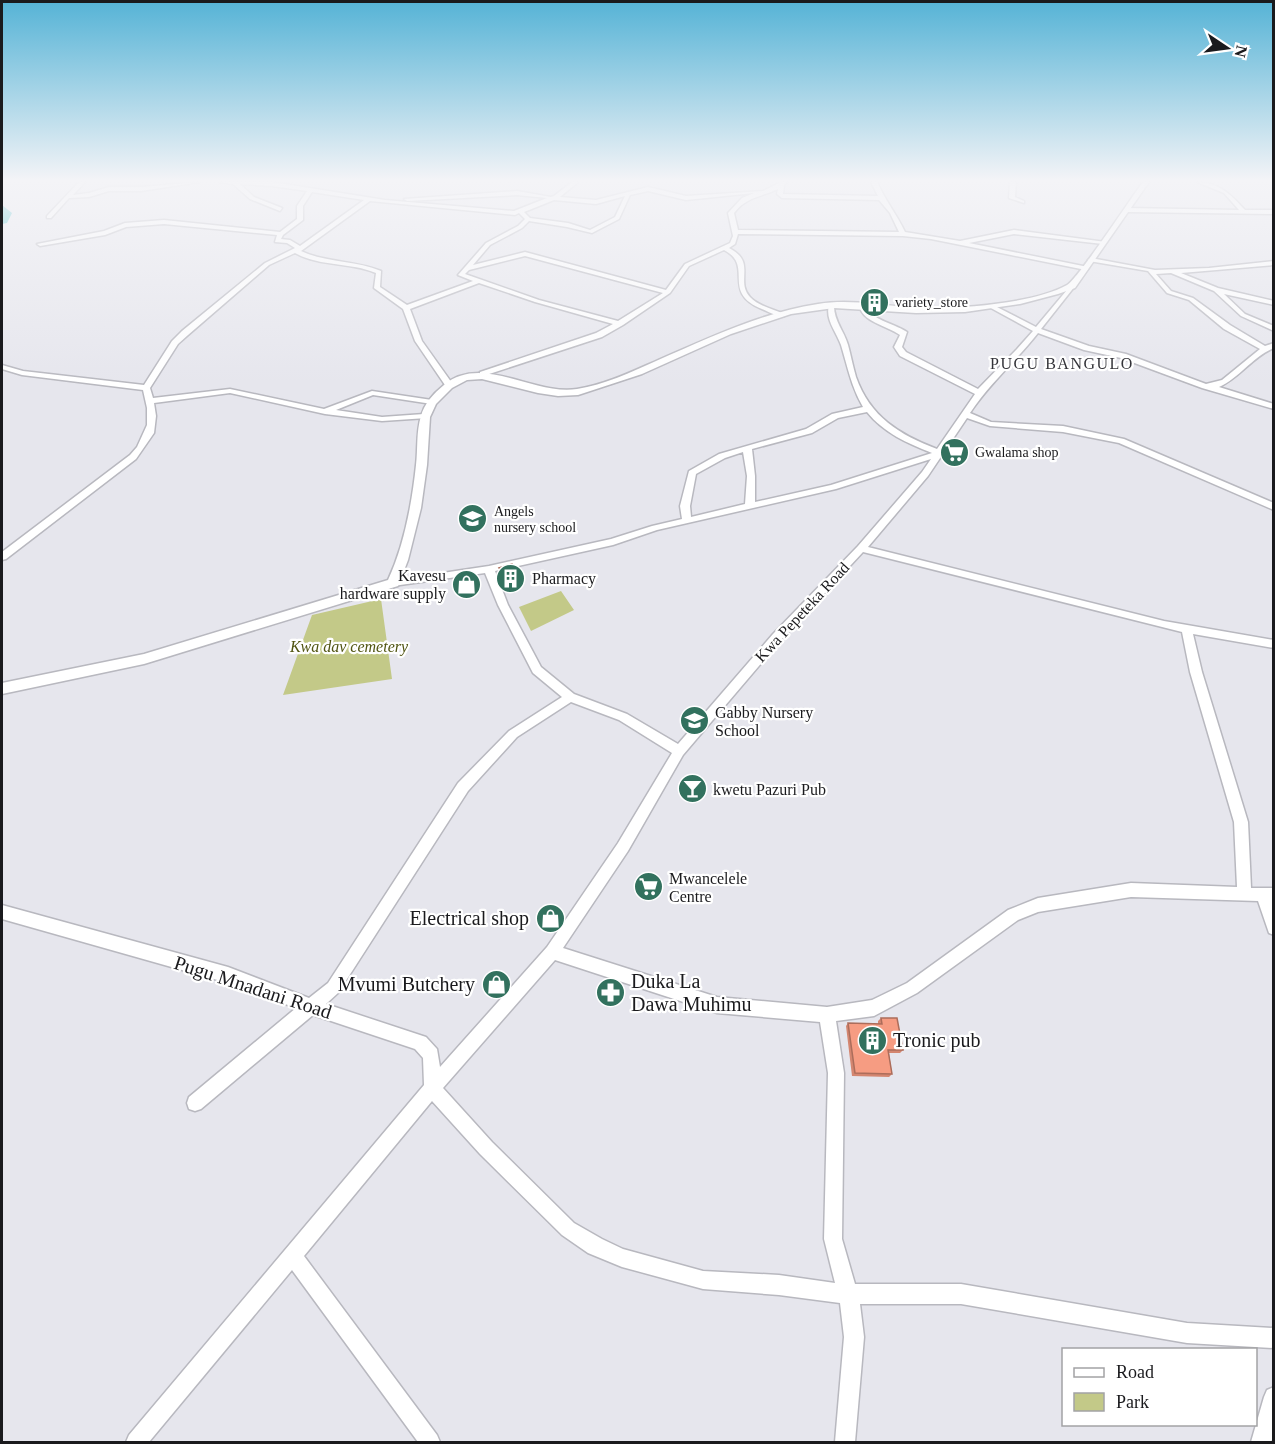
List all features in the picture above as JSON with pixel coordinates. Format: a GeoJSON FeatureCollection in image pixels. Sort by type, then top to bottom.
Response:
{"type":"FeatureCollection","features":[{"type":"Feature","properties":{"kind":"street"},"geometry":{"type":"LineString","coordinates":[[2,557],[133,457],[151,432],[153,413],[146,388],[175,343],[262,268],[278,257],[297,249]]}},
{"type":"Feature","properties":{"kind":"street"},"geometry":{"type":"LineString","coordinates":[[298,249],[299,254],[312,258],[361,264],[375,269],[379,274],[377,288],[406,308],[409,325],[420,348],[450,386]]}},
{"type":"Feature","properties":{"kind":"street"},"geometry":{"type":"LineString","coordinates":[[484,249],[461,275],[477,282],[621,324]]}},
{"type":"Feature","properties":{"kind":"street"},"geometry":{"type":"LineString","coordinates":[[393,583],[400,565],[422,466],[424,416],[432,402],[462,379],[586,340],[621,324],[668,292],[687,266],[722,249]]}},
{"type":"Feature","properties":{"kind":"street"},"geometry":{"type":"LineString","coordinates":[[727,249],[737,255],[742,262],[745,294],[782,315]]}},
{"type":"Feature","properties":{"kind":"street"},"geometry":{"type":"LineString","coordinates":[[999,249],[1089,264],[1152,270],[1209,270],[1274,263]]}},
{"type":"Feature","properties":{"kind":"street"},"geometry":{"type":"LineString","coordinates":[[483,374],[550,393],[576,392],[624,380],[746,326],[800,309],[861,305],[929,311],[1018,302],[1072,286],[1098,249]]}},
{"type":"Feature","properties":{"kind":"street"},"geometry":{"type":"LineString","coordinates":[[468,268],[525,254],[668,292]]}},
{"type":"Feature","properties":{"kind":"street"},"geometry":{"type":"LineString","coordinates":[[1152,270],[1153,275],[1169,292],[1191,299],[1223,324],[1263,348]]}},
{"type":"Feature","properties":{"kind":"street"},"geometry":{"type":"LineString","coordinates":[[1166,270],[1216,290],[1274,303]]}},
{"type":"Feature","properties":{"kind":"street"},"geometry":{"type":"LineString","coordinates":[[406,308],[477,282]]}},
{"type":"Feature","properties":{"kind":"street","name":"Kwa Pepeteka Road"},"geometry":{"type":"LineString","coordinates":[[136,1443],[432,1088],[552,952],[623,847],[679,751],[777,637],[861,549],[940,453],[980,393],[1037,330],[1072,286]]}},
{"type":"Feature","properties":{"kind":"street"},"geometry":{"type":"LineString","coordinates":[[1216,290],[1242,315],[1274,329]]}},
{"type":"Feature","properties":{"kind":"street"},"geometry":{"type":"LineString","coordinates":[[861,305],[870,318],[892,326],[904,334],[898,347],[903,354],[980,393]]}},
{"type":"Feature","properties":{"kind":"street"},"geometry":{"type":"LineString","coordinates":[[831,306],[830,315],[842,337],[852,378],[867,409],[894,435],[940,453]]}},
{"type":"Feature","properties":{"kind":"street"},"geometry":{"type":"LineString","coordinates":[[991,306],[1037,330],[1087,348],[1123,356],[1274,407]]}},
{"type":"Feature","properties":{"kind":"street"},"geometry":{"type":"LineString","coordinates":[[1211,387],[1240,371],[1263,348],[1274,345]]}},
{"type":"Feature","properties":{"kind":"street"},"geometry":{"type":"LineString","coordinates":[[2,367],[22,373],[146,388]]}},
{"type":"Feature","properties":{"kind":"street"},"geometry":{"type":"LineString","coordinates":[[150,401],[239,391],[329,412],[382,419],[424,416]]}},
{"type":"Feature","properties":{"kind":"street"},"geometry":{"type":"LineString","coordinates":[[329,412],[372,393],[432,402]]}},
{"type":"Feature","properties":{"kind":"street"},"geometry":{"type":"LineString","coordinates":[[687,521],[685,506],[692,473],[722,456],[809,431],[835,416],[867,409]]}},
{"type":"Feature","properties":{"kind":"street"},"geometry":{"type":"LineString","coordinates":[[967,415],[990,424],[1063,429],[1121,441],[1274,507]]}},
{"type":"Feature","properties":{"kind":"street"},"geometry":{"type":"LineString","coordinates":[[747,448],[751,476],[750,505]]}},
{"type":"Feature","properties":{"kind":"street"},"geometry":{"type":"LineString","coordinates":[[2,689],[144,659],[393,583],[489,569],[613,542],[687,521],[861,479],[940,453]]}},
{"type":"Feature","properties":{"kind":"street"},"geometry":{"type":"LineString","coordinates":[[861,549],[1187,630],[1274,644]]}},
{"type":"Feature","properties":{"kind":"street"},"geometry":{"type":"LineString","coordinates":[[489,569],[503,605],[537,670],[570,698],[623,717],[679,751]]}},
{"type":"Feature","properties":{"kind":"street"},"geometry":{"type":"LineString","coordinates":[[1187,630],[1196,672],[1241,822],[1245,894]]}},
{"type":"Feature","properties":{"kind":"street"},"geometry":{"type":"LineString","coordinates":[[195,1103],[313,1007],[333,987],[463,787],[513,734],[570,698]]}},
{"type":"Feature","properties":{"kind":"street"},"geometry":{"type":"LineString","coordinates":[[552,952],[717,1005],[827,1015],[874,1008],[912,988],[1013,915],[1038,905],[1131,890],[1268,895],[1274,928]]}},
{"type":"Feature","properties":{"kind":"street","name":"Pugu Mnadani Road"},"geometry":{"type":"LineString","coordinates":[[2,912],[228,975],[420,1043],[430,1055],[432,1088]]}},
{"type":"Feature","properties":{"kind":"street"},"geometry":{"type":"LineString","coordinates":[[827,1015],[836,1073],[832,1227],[851,1308],[854,1337],[845,1443]]}},
{"type":"Feature","properties":{"kind":"street"},"geometry":{"type":"LineString","coordinates":[[432,1088],[486,1148],[560,1221],[595,1246],[622,1258],[703,1280],[779,1285],[846,1294],[961,1294],[1187,1333],[1274,1338]]}},
{"type":"Feature","properties":{"kind":"street"},"geometry":{"type":"LineString","coordinates":[[292,1255],[430,1443]]}},
{"type":"Feature","properties":{"kind":"street"},"geometry":{"type":"LineString","coordinates":[[1261,1443],[1274,1396]]}},
{"type":"Feature","properties":{"kind":"green space"},"geometry":{"type":"Polygon","coordinates":[[[561,591],[574,610],[531,631],[519,607],[561,591]]]}},
{"type":"Feature","properties":{"kind":"green space","name":"Kwa dav cemetery"},"geometry":{"type":"Polygon","coordinates":[[[381,599],[392,679],[283,695],[312,615],[381,599]]]}},
{"type":"Feature","properties":{"kind":"building"},"geometry":{"type":"Polygon","coordinates":[[[512,564],[520,577],[509,581],[499,568],[512,564]]]}},
{"type":"Feature","properties":{"kind":"building","name":"Tronic pub"},"geometry":{"type":"Polygon","coordinates":[[[881,1018],[897,1018],[903,1050],[888,1050],[892,1074],[855,1073],[848,1023],[882,1024],[881,1018]]]}},
{"type":"Feature","properties":{"kind":"place","name":"variety_store"},"geometry":{"type":"Point","coordinates":[874,302]}},
{"type":"Feature","properties":{"kind":"place","name":"Gwalama shop"},"geometry":{"type":"Point","coordinates":[954,452]}},
{"type":"Feature","properties":{"kind":"place","name":"Angels nursery school"},"geometry":{"type":"Point","coordinates":[473,519]}},
{"type":"Feature","properties":{"kind":"place","name":"Pharmacy"},"geometry":{"type":"Point","coordinates":[511,578]}},
{"type":"Feature","properties":{"kind":"place","name":"Kavesu hardware supply"},"geometry":{"type":"Point","coordinates":[467,584]}},
{"type":"Feature","properties":{"kind":"place","name":"Gabby Nursery School"},"geometry":{"type":"Point","coordinates":[694,721]}},
{"type":"Feature","properties":{"kind":"place","name":"kwetu Pazuri Pub"},"geometry":{"type":"Point","coordinates":[692,789]}},
{"type":"Feature","properties":{"kind":"place","name":"Mwancelele Centre"},"geometry":{"type":"Point","coordinates":[648,887]}},
{"type":"Feature","properties":{"kind":"place","name":"Electrical shop"},"geometry":{"type":"Point","coordinates":[550,918]}},
{"type":"Feature","properties":{"kind":"place","name":"Mvumi Butchery"},"geometry":{"type":"Point","coordinates":[496,984]}},
{"type":"Feature","properties":{"kind":"place","name":"Duka La Dawa Muhimu"},"geometry":{"type":"Point","coordinates":[610,992]}},
{"type":"Feature","properties":{"kind":"place","name":"Tronic pub"},"geometry":{"type":"Point","coordinates":[872,1040]}},
{"type":"Feature","properties":{"kind":"district","name":"PUGU BANGULO"},"geometry":{"type":"Point","coordinates":[1062,363]}}]}
